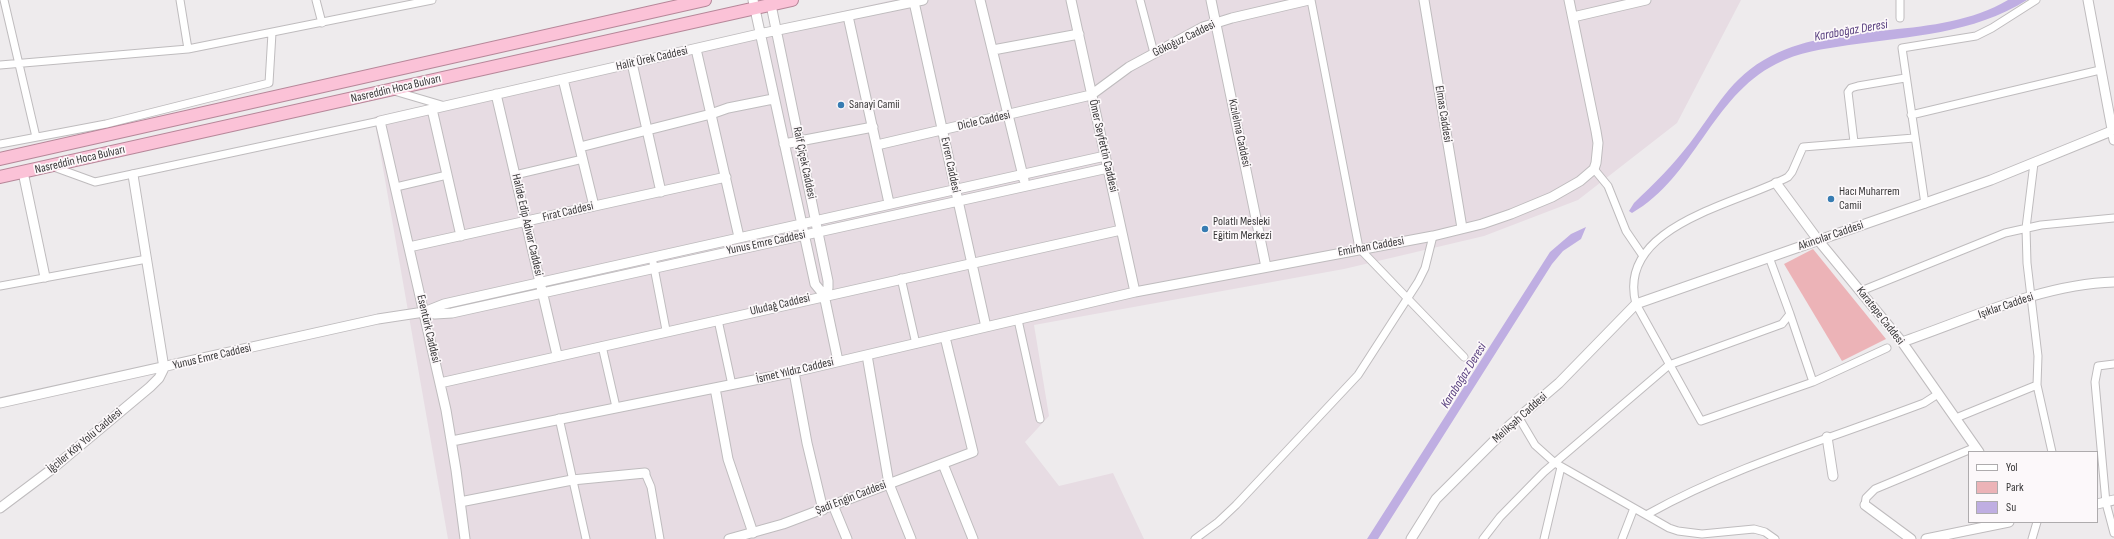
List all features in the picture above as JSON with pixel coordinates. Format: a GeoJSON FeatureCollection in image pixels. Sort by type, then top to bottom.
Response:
{"type":"FeatureCollection","features":[{"type":"Feature","properties":{"kind":"highway","name":"Nasreddin Hoca Bulvarı"},"geometry":{"type":"LineString","coordinates":[[0,159],[705,0]]}},
{"type":"Feature","properties":{"kind":"highway","name":"Nasreddin Hoca Bulvarı"},"geometry":{"type":"LineString","coordinates":[[0,177],[392,90],[753,4],[792,0]]}},
{"type":"Feature","properties":{"kind":"street"},"geometry":{"type":"LineString","coordinates":[[4,0],[17,64],[36,137]]}},
{"type":"Feature","properties":{"kind":"street"},"geometry":{"type":"LineString","coordinates":[[180,0],[188,49]]}},
{"type":"Feature","properties":{"kind":"street"},"geometry":{"type":"LineString","coordinates":[[316,0],[322,23]]}},
{"type":"Feature","properties":{"kind":"street"},"geometry":{"type":"LineString","coordinates":[[0,65],[188,49],[322,23],[404,3],[432,0]]}},
{"type":"Feature","properties":{"kind":"street"},"geometry":{"type":"LineString","coordinates":[[980,0],[1025,185]]}},
{"type":"Feature","properties":{"kind":"street","name":"Ömer Seyfettin Caddesi"},"geometry":{"type":"LineString","coordinates":[[1071,0],[1135,292]]}},
{"type":"Feature","properties":{"kind":"street"},"geometry":{"type":"LineString","coordinates":[[1140,0],[1154,53]]}},
{"type":"Feature","properties":{"kind":"street","name":"Kızılelma Caddesi"},"geometry":{"type":"LineString","coordinates":[[1211,0],[1266,267]]}},
{"type":"Feature","properties":{"kind":"street"},"geometry":{"type":"LineString","coordinates":[[1310,0],[1359,248],[1407,300],[1464,357]]}},
{"type":"Feature","properties":{"kind":"street","name":"Gökoğuz Caddesi"},"geometry":{"type":"LineString","coordinates":[[1091,95],[1115,76],[1189,34],[1216,23],[1281,3],[1310,0]]}},
{"type":"Feature","properties":{"kind":"street","name":"Elmas Caddesi"},"geometry":{"type":"LineString","coordinates":[[1424,0],[1462,228]]}},
{"type":"Feature","properties":{"kind":"street"},"geometry":{"type":"LineString","coordinates":[[1569,0],[1598,143],[1598,155],[1594,169],[1608,186],[1626,231],[1643,256]]}},
{"type":"Feature","properties":{"kind":"street"},"geometry":{"type":"LineString","coordinates":[[1573,17],[1646,0]]}},
{"type":"Feature","properties":{"kind":"street"},"geometry":{"type":"LineString","coordinates":[[1900,0],[1900,18]]}},
{"type":"Feature","properties":{"kind":"street"},"geometry":{"type":"LineString","coordinates":[[1925,204],[1905,78],[1902,48],[1976,36],[1992,28],[2036,0]]}},
{"type":"Feature","properties":{"kind":"street"},"geometry":{"type":"LineString","coordinates":[[2088,0],[2113,133]]}},
{"type":"Feature","properties":{"kind":"street","name":"Halit Ürek Caddesi"},"geometry":{"type":"LineString","coordinates":[[380,121],[759,34],[919,1]]}},
{"type":"Feature","properties":{"kind":"street","name":"Evren Caddesi"},"geometry":{"type":"LineString","coordinates":[[919,1],[942,130],[986,327]]}},
{"type":"Feature","properties":{"kind":"street","name":"Raif Çiçek Caddesi"},"geometry":{"type":"LineString","coordinates":[[771,2],[828,281],[828,288],[824,295]]}},
{"type":"Feature","properties":{"kind":"street","name":"Raif Çiçek Caddesi"},"geometry":{"type":"LineString","coordinates":[[753,4],[814,284],[824,295],[838,362]]}},
{"type":"Feature","properties":{"kind":"street"},"geometry":{"type":"LineString","coordinates":[[848,16],[889,203]]}},
{"type":"Feature","properties":{"kind":"street"},"geometry":{"type":"LineString","coordinates":[[0,144],[106,124],[268,83],[272,33]]}},
{"type":"Feature","properties":{"kind":"street"},"geometry":{"type":"LineString","coordinates":[[992,50],[1079,34]]}},
{"type":"Feature","properties":{"kind":"street"},"geometry":{"type":"LineString","coordinates":[[696,49],[739,237]]}},
{"type":"Feature","properties":{"kind":"street"},"geometry":{"type":"LineString","coordinates":[[632,63],[662,192]]}},
{"type":"Feature","properties":{"kind":"street"},"geometry":{"type":"LineString","coordinates":[[1911,115],[2100,70]]}},
{"type":"Feature","properties":{"kind":"street"},"geometry":{"type":"LineString","coordinates":[[1854,142],[1848,92],[1851,88],[1905,78]]}},
{"type":"Feature","properties":{"kind":"street"},"geometry":{"type":"LineString","coordinates":[[564,79],[594,206]]}},
{"type":"Feature","properties":{"kind":"street"},"geometry":{"type":"LineString","coordinates":[[392,90],[445,106]]}},
{"type":"Feature","properties":{"kind":"street","name":"Halide Edip Adıvar Caddesi"},"geometry":{"type":"LineString","coordinates":[[496,94],[557,355]]}},
{"type":"Feature","properties":{"kind":"street","name":"Dicle Caddesi"},"geometry":{"type":"LineString","coordinates":[[877,145],[1091,95]]}},
{"type":"Feature","properties":{"kind":"street"},"geometry":{"type":"LineString","coordinates":[[580,147],[711,114],[728,108],[773,99]]}},
{"type":"Feature","properties":{"kind":"street"},"geometry":{"type":"LineString","coordinates":[[432,109],[461,236]]}},
{"type":"Feature","properties":{"kind":"street"},"geometry":{"type":"LineString","coordinates":[[51,166],[95,182],[380,121]]}},
{"type":"Feature","properties":{"kind":"street","name":"Esentürk Caddesi"},"geometry":{"type":"LineString","coordinates":[[380,121],[440,382],[452,441],[465,539]]}},
{"type":"Feature","properties":{"kind":"street"},"geometry":{"type":"LineString","coordinates":[[784,144],[873,127]]}},
{"type":"Feature","properties":{"kind":"street","name":"Akıncılar Caddesi"},"geometry":{"type":"LineString","coordinates":[[1636,304],[1925,204],[2113,133]]}},
{"type":"Feature","properties":{"kind":"street"},"geometry":{"type":"LineString","coordinates":[[1887,348],[1813,382],[1701,421],[1636,304],[1634,287],[1635,277],[1643,256],[1656,241],[1673,228],[1776,183],[1792,172],[1803,147],[1914,138]]}},
{"type":"Feature","properties":{"kind":"street","name":"Yunus Emre Caddesi"},"geometry":{"type":"LineString","coordinates":[[0,402],[164,368],[378,319],[424,312],[444,304],[815,219],[1105,156]]}},
{"type":"Feature","properties":{"kind":"street"},"geometry":{"type":"LineString","coordinates":[[515,175],[583,159]]}},
{"type":"Feature","properties":{"kind":"street"},"geometry":{"type":"LineString","coordinates":[[2034,163],[2026,228],[2030,297],[2038,356],[2037,385],[2052,451]]}},
{"type":"Feature","properties":{"kind":"street","name":"Yunus Emre Caddesi"},"geometry":{"type":"LineString","coordinates":[[424,312],[435,314],[452,313],[1025,185],[1108,168]]}},
{"type":"Feature","properties":{"kind":"street","name":"Emirhan Caddesi"},"geometry":{"type":"LineString","coordinates":[[1135,292],[1359,248],[1433,236],[1501,218],[1552,197],[1580,181],[1594,169]]}},
{"type":"Feature","properties":{"kind":"street"},"geometry":{"type":"LineString","coordinates":[[23,172],[45,277]]}},
{"type":"Feature","properties":{"kind":"street"},"geometry":{"type":"LineString","coordinates":[[133,175],[164,368]]}},
{"type":"Feature","properties":{"kind":"street"},"geometry":{"type":"LineString","coordinates":[[396,187],[447,175]]}},
{"type":"Feature","properties":{"kind":"street","name":"Fırat Caddesi"},"geometry":{"type":"LineString","coordinates":[[409,247],[726,177]]}},
{"type":"Feature","properties":{"kind":"street","name":"Karatepe Caddesi"},"geometry":{"type":"LineString","coordinates":[[1776,183],[1818,240],[1902,342],[1978,450]]}},
{"type":"Feature","properties":{"kind":"street"},"geometry":{"type":"LineString","coordinates":[[1861,291],[1989,238],[2026,228],[2114,218]]}},
{"type":"Feature","properties":{"kind":"street","name":"Uludağ Caddesi"},"geometry":{"type":"LineString","coordinates":[[440,382],[602,346],[666,330],[718,320],[824,295],[1121,230]]}},
{"type":"Feature","properties":{"kind":"street"},"geometry":{"type":"LineString","coordinates":[[1195,539],[1218,522],[1236,505],[1358,375],[1407,300],[1425,268],[1433,236]]}},
{"type":"Feature","properties":{"kind":"street"},"geometry":{"type":"LineString","coordinates":[[652,257],[666,330]]}},
{"type":"Feature","properties":{"kind":"street"},"geometry":{"type":"LineString","coordinates":[[1769,257],[1813,382]]}},
{"type":"Feature","properties":{"kind":"street"},"geometry":{"type":"LineString","coordinates":[[0,286],[147,258]]}},
{"type":"Feature","properties":{"kind":"street"},"geometry":{"type":"LineString","coordinates":[[901,278],[916,344]]}},
{"type":"Feature","properties":{"kind":"street","name":"Işıklar Caddesi"},"geometry":{"type":"LineString","coordinates":[[1902,342],[2030,297],[2086,284],[2114,282]]}},
{"type":"Feature","properties":{"kind":"street","name":"İsmet Yıldız Caddesi"},"geometry":{"type":"LineString","coordinates":[[452,441],[559,418],[794,372],[1135,292]]}},
{"type":"Feature","properties":{"kind":"street","name":"Melikşah Caddesi"},"geometry":{"type":"LineString","coordinates":[[1411,539],[1436,499],[1519,418],[1559,383],[1636,304]]}},
{"type":"Feature","properties":{"kind":"street"},"geometry":{"type":"LineString","coordinates":[[1483,539],[1500,517],[1669,365],[1782,324],[1790,314]]}},
{"type":"Feature","properties":{"kind":"street"},"geometry":{"type":"LineString","coordinates":[[718,320],[732,385]]}},
{"type":"Feature","properties":{"kind":"street"},"geometry":{"type":"LineString","coordinates":[[1018,320],[1040,419]]}},
{"type":"Feature","properties":{"kind":"street","name":"Şadi Engin Caddesi"},"geometry":{"type":"LineString","coordinates":[[728,539],[759,534],[973,452],[945,337]]}},
{"type":"Feature","properties":{"kind":"street"},"geometry":{"type":"LineString","coordinates":[[602,346],[616,407]]}},
{"type":"Feature","properties":{"kind":"street"},"geometry":{"type":"LineString","coordinates":[[867,355],[889,484],[911,539]]}},
{"type":"Feature","properties":{"kind":"street"},"geometry":{"type":"LineString","coordinates":[[2114,364],[2098,366],[2095,393],[2106,502],[2114,532]]}},
{"type":"Feature","properties":{"kind":"street","name":"İğciler Köy Yolu Caddesi"},"geometry":{"type":"LineString","coordinates":[[0,508],[52,469],[150,387],[159,378],[164,368]]}},
{"type":"Feature","properties":{"kind":"street"},"geometry":{"type":"LineString","coordinates":[[794,372],[810,458],[823,510]]}},
{"type":"Feature","properties":{"kind":"street"},"geometry":{"type":"LineString","coordinates":[[1956,418],[2037,385]]}},
{"type":"Feature","properties":{"kind":"street"},"geometry":{"type":"LineString","coordinates":[[715,388],[728,459],[759,534]]}},
{"type":"Feature","properties":{"kind":"street"},"geometry":{"type":"LineString","coordinates":[[1648,514],[1681,497],[1827,437],[1903,411],[1938,394]]}},
{"type":"Feature","properties":{"kind":"street"},"geometry":{"type":"LineString","coordinates":[[559,418],[586,539]]}},
{"type":"Feature","properties":{"kind":"street"},"geometry":{"type":"LineString","coordinates":[[1519,418],[1535,445],[1558,465],[1634,508],[1648,514],[1669,528],[1688,533],[1713,534],[1749,529],[1760,530],[1775,539]]}},
{"type":"Feature","properties":{"kind":"street"},"geometry":{"type":"LineString","coordinates":[[1827,437],[1833,476]]}},
{"type":"Feature","properties":{"kind":"street"},"geometry":{"type":"LineString","coordinates":[[1911,539],[1865,506],[1866,498],[1875,489],[1968,454]]}},
{"type":"Feature","properties":{"kind":"street"},"geometry":{"type":"LineString","coordinates":[[942,464],[973,539]]}},
{"type":"Feature","properties":{"kind":"street"},"geometry":{"type":"LineString","coordinates":[[1544,539],[1558,465]]}},
{"type":"Feature","properties":{"kind":"street"},"geometry":{"type":"LineString","coordinates":[[460,502],[572,480],[645,473],[651,487],[660,539]]}},
{"type":"Feature","properties":{"kind":"street"},"geometry":{"type":"LineString","coordinates":[[833,505],[847,539]]}},
{"type":"Feature","properties":{"kind":"street"},"geometry":{"type":"LineString","coordinates":[[1622,539],[1634,508]]}},
{"type":"Feature","properties":{"kind":"street"},"geometry":{"type":"LineString","coordinates":[[1926,539],[2001,523]]}},
{"type":"Feature","properties":{"kind":"street"},"geometry":{"type":"LineString","coordinates":[[2032,539],[2037,523]]}},
{"type":"Feature","properties":{"kind":"shaded area"},"geometry":{"type":"Polygon","coordinates":[[[893,0],[1741,0],[1677,123],[1578,200],[1484,236],[1344,269],[1034,325],[1049,416],[1025,442],[1059,486],[1113,473],[1144,539],[448,539],[374,117],[893,0]]]}},
{"type":"Feature","properties":{"kind":"green space"},"geometry":{"type":"Polygon","coordinates":[[[1813,249],[1886,339],[1842,361],[1784,264],[1813,249]]]}},
{"type":"Feature","properties":{"kind":"water"},"geometry":{"type":"Polygon","coordinates":[[[2008,0],[2027,0],[1985,20],[1963,27],[1918,36],[1821,50],[1802,54],[1776,64],[1754,78],[1735,96],[1672,179],[1653,198],[1632,213],[1629,211],[1634,203],[1684,151],[1716,106],[1734,84],[1744,74],[1771,56],[1799,45],[1829,38],[1951,21],[1980,13],[2008,0]]]}},
{"type":"Feature","properties":{"kind":"water"},"geometry":{"type":"Polygon","coordinates":[[[1586,227],[1581,239],[1563,251],[1552,264],[1378,539],[1367,539],[1550,252],[1571,234],[1586,227]]]}},
{"type":"Feature","properties":{"kind":"place","name":"Sanayi Camii"},"geometry":{"type":"Point","coordinates":[841,105]}},
{"type":"Feature","properties":{"kind":"place","name":"Hacı Muharrem Camii"},"geometry":{"type":"Point","coordinates":[1831,199]}},
{"type":"Feature","properties":{"kind":"place","name":"Polatlı Mesleki Eğitim Merkezi"},"geometry":{"type":"Point","coordinates":[1205,229]}},
{"type":"Feature","properties":{"kind":"water label","name":"Karaboğaz Deresi"},"geometry":{"type":"Point","coordinates":[1851,31]}},
{"type":"Feature","properties":{"kind":"water label","name":"Karaboğaz Deresi"},"geometry":{"type":"Point","coordinates":[1464,376]}}]}
